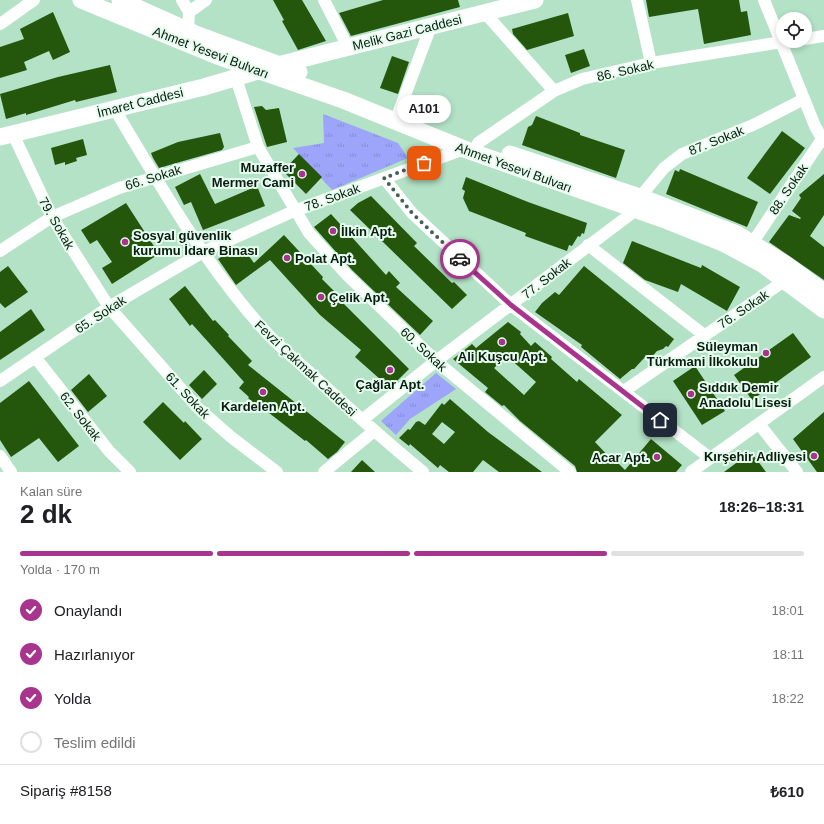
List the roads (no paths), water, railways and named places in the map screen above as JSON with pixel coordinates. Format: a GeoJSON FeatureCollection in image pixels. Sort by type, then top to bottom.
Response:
{"type":"FeatureCollection","features":[{"type":"Feature","properties":{"kind":"main road","name":"Ahmet Yesevi Bulvarı"},"geometry":{"type":"LineString","coordinates":[[81,0],[259,71],[638,203],[737,234],[753,242],[824,292]]}},
{"type":"Feature","properties":{"kind":"main road","name":"Ahmet Yesevi Bulvarı"},"geometry":{"type":"LineString","coordinates":[[120,0],[188,31],[399,111],[471,146]]}},
{"type":"Feature","properties":{"kind":"main road","name":"Melik Gazi Caddesi"},"geometry":{"type":"LineString","coordinates":[[278,65],[431,26],[489,8],[535,0]]}},
{"type":"Feature","properties":{"kind":"main road","name":"İmaret Caddesi"},"geometry":{"type":"LineString","coordinates":[[6,136],[236,78],[278,65]]}},
{"type":"Feature","properties":{"kind":"main road","name":"Ahmet Yesevi Bulvarı"},"geometry":{"type":"LineString","coordinates":[[638,203],[723,243],[762,264],[824,310]]}},
{"type":"Feature","properties":{"kind":"street"},"geometry":{"type":"LineString","coordinates":[[0,24],[34,0]]}},
{"type":"Feature","properties":{"kind":"street"},"geometry":{"type":"LineString","coordinates":[[182,0],[189,12],[188,31]]}},
{"type":"Feature","properties":{"kind":"street"},"geometry":{"type":"LineString","coordinates":[[189,12],[206,0]]}},
{"type":"Feature","properties":{"kind":"street"},"geometry":{"type":"LineString","coordinates":[[324,0],[348,47]]}},
{"type":"Feature","properties":{"kind":"street"},"geometry":{"type":"LineString","coordinates":[[637,0],[651,63]]}},
{"type":"Feature","properties":{"kind":"street"},"geometry":{"type":"LineString","coordinates":[[764,0],[776,25]]}},
{"type":"Feature","properties":{"kind":"street"},"geometry":{"type":"LineString","coordinates":[[489,8],[554,91]]}},
{"type":"Feature","properties":{"kind":"street"},"geometry":{"type":"LineString","coordinates":[[399,111],[431,26]]}},
{"type":"Feature","properties":{"kind":"street"},"geometry":{"type":"LineString","coordinates":[[812,38],[824,36]]}},
{"type":"Feature","properties":{"kind":"street","name":"86. Sokak"},"geometry":{"type":"LineString","coordinates":[[471,146],[554,91],[582,79],[651,63],[776,43]]}},
{"type":"Feature","properties":{"kind":"street"},"geometry":{"type":"LineString","coordinates":[[786,48],[804,99],[815,126],[823,139]]}},
{"type":"Feature","properties":{"kind":"street","name":"60. Sokak"},"geometry":{"type":"LineString","coordinates":[[236,78],[258,147],[294,211],[309,233],[347,275],[436,362],[570,472]]}},
{"type":"Feature","properties":{"kind":"street","name":"87. Sokak"},"geometry":{"type":"LineString","coordinates":[[638,203],[664,168],[682,154],[753,126],[804,99]]}},
{"type":"Feature","properties":{"kind":"street","name":"Fevzi Çakmak Caddesi"},"geometry":{"type":"LineString","coordinates":[[114,108],[155,177],[203,252],[241,304],[266,333],[374,432],[423,472]]}},
{"type":"Feature","properties":{"kind":"street","name":"79. Sokak"},"geometry":{"type":"LineString","coordinates":[[6,136],[52,218],[109,307]]}},
{"type":"Feature","properties":{"kind":"street","name":"88. Sokak"},"geometry":{"type":"LineString","coordinates":[[753,242],[823,139]]}},
{"type":"Feature","properties":{"kind":"street","name":"78. Sokak"},"geometry":{"type":"LineString","coordinates":[[203,252],[294,211],[471,146]]}},
{"type":"Feature","properties":{"kind":"street","name":"66. Sokak"},"geometry":{"type":"LineString","coordinates":[[0,251],[52,218],[119,188],[258,147]]}},
{"type":"Feature","properties":{"kind":"street"},"geometry":{"type":"LineString","coordinates":[[384,178],[412,213],[511,305],[710,458]]}},
{"type":"Feature","properties":{"kind":"street","name":"77. Sokak"},"geometry":{"type":"LineString","coordinates":[[362,420],[588,246],[638,203]]}},
{"type":"Feature","properties":{"kind":"street"},"geometry":{"type":"LineString","coordinates":[[588,246],[704,335]]}},
{"type":"Feature","properties":{"kind":"street","name":"65. Sokak"},"geometry":{"type":"LineString","coordinates":[[0,381],[109,307],[203,252]]}},
{"type":"Feature","properties":{"kind":"street","name":"76. Sokak"},"geometry":{"type":"LineString","coordinates":[[624,391],[784,281]]}},
{"type":"Feature","properties":{"kind":"street","name":"61. Sokak"},"geometry":{"type":"LineString","coordinates":[[109,307],[198,408],[231,437],[277,472]]}},
{"type":"Feature","properties":{"kind":"street","name":"62. Sokak"},"geometry":{"type":"LineString","coordinates":[[35,357],[109,451],[130,472]]}},
{"type":"Feature","properties":{"kind":"street"},"geometry":{"type":"LineString","coordinates":[[691,472],[824,377]]}},
{"type":"Feature","properties":{"kind":"street"},"geometry":{"type":"LineString","coordinates":[[759,424],[796,472]]}},
{"type":"Feature","properties":{"kind":"street"},"geometry":{"type":"LineString","coordinates":[[324,472],[374,432]]}},
{"type":"Feature","properties":{"kind":"street"},"geometry":{"type":"LineString","coordinates":[[0,456],[11,472]]}},
{"type":"Feature","properties":{"kind":"place","name":"A101"},"geometry":{"type":"Point","coordinates":[424,163]}},
{"type":"Feature","properties":{"kind":"place","name":"Muzaffer Mermer Cami"},"geometry":{"type":"Point","coordinates":[302,174]}},
{"type":"Feature","properties":{"kind":"place","name":"İlkin Apt."},"geometry":{"type":"Point","coordinates":[333,231]}},
{"type":"Feature","properties":{"kind":"place","name":"Sosyal güvenlik kurumu İdare Binası"},"geometry":{"type":"Point","coordinates":[125,242]}},
{"type":"Feature","properties":{"kind":"place","name":"Polat Apt."},"geometry":{"type":"Point","coordinates":[287,258]}},
{"type":"Feature","properties":{"kind":"place","name":"Çelik Apt."},"geometry":{"type":"Point","coordinates":[321,297]}},
{"type":"Feature","properties":{"kind":"place","name":"Ali Kuşcu Apt."},"geometry":{"type":"Point","coordinates":[502,342]}},
{"type":"Feature","properties":{"kind":"place","name":"Süleyman Türkmani İlkokulu"},"geometry":{"type":"Point","coordinates":[766,353]}},
{"type":"Feature","properties":{"kind":"place","name":"Çağlar Apt."},"geometry":{"type":"Point","coordinates":[390,370]}},
{"type":"Feature","properties":{"kind":"place","name":"Kardelen Apt."},"geometry":{"type":"Point","coordinates":[263,392]}},
{"type":"Feature","properties":{"kind":"place","name":"Sıddık Demir Anadolu Lisesi"},"geometry":{"type":"Point","coordinates":[691,394]}},
{"type":"Feature","properties":{"kind":"place","name":"Kırşehir Adliyesi"},"geometry":{"type":"Point","coordinates":[814,456]}},
{"type":"Feature","properties":{"kind":"place","name":"Acar Apt."},"geometry":{"type":"Point","coordinates":[657,457]}}]}
